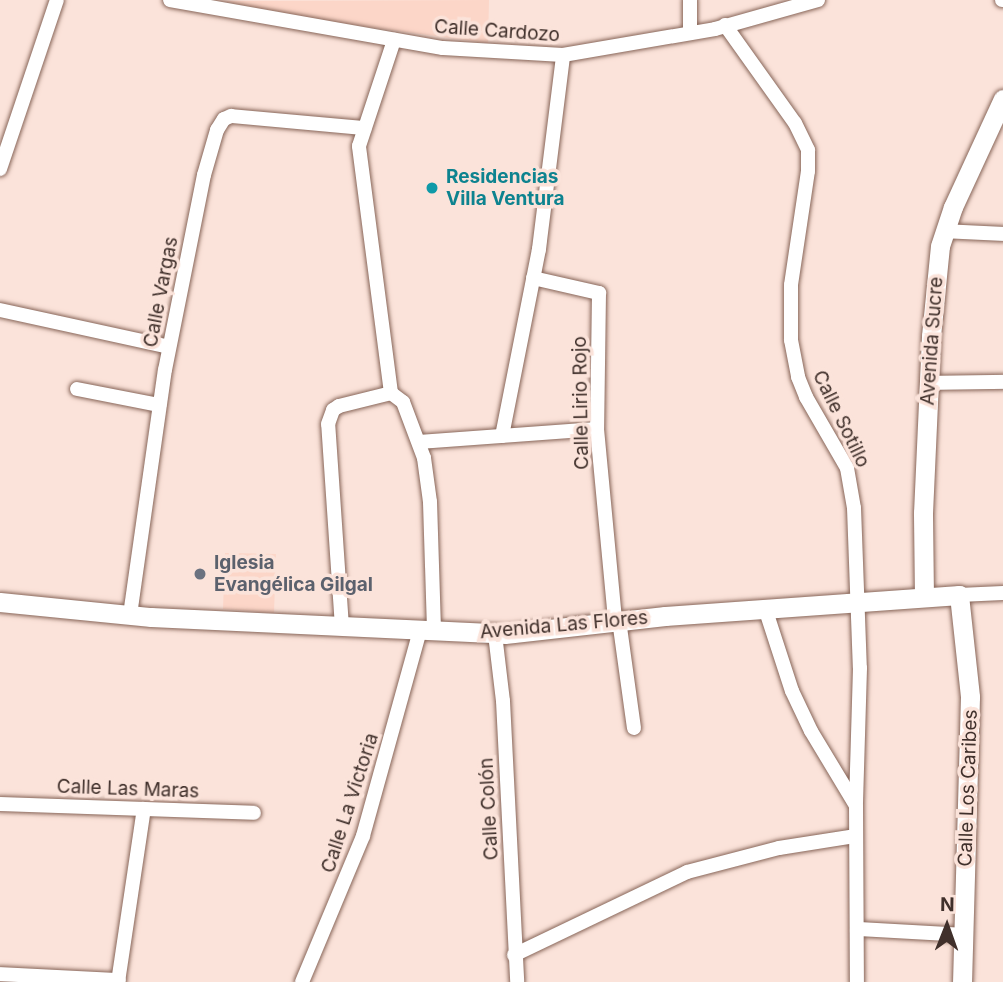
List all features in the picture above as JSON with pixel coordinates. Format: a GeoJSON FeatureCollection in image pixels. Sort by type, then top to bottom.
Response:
{"type":"FeatureCollection","features":[{"type":"Feature","properties":{"kind":"street"},"geometry":{"type":"LineString","coordinates":[[0,169],[37,52],[57,0]]}},
{"type":"Feature","properties":{"kind":"street","name":"Calle Cardozo"},"geometry":{"type":"LineString","coordinates":[[170,0],[467,51],[563,55],[690,33],[818,0]]}},
{"type":"Feature","properties":{"kind":"street"},"geometry":{"type":"LineString","coordinates":[[690,0],[690,33]]}},
{"type":"Feature","properties":{"kind":"street","name":"Calle Sotillo"},"geometry":{"type":"LineString","coordinates":[[725,25],[795,123],[808,150],[808,171],[791,285],[791,340],[798,377],[806,397],[847,468],[854,508],[859,600],[857,982]]}},
{"type":"Feature","properties":{"kind":"street"},"geometry":{"type":"LineString","coordinates":[[342,627],[328,424],[333,410],[339,406],[391,393],[359,154],[364,128],[394,40]]}},
{"type":"Feature","properties":{"kind":"street"},"geometry":{"type":"LineString","coordinates":[[502,436],[544,220],[563,55]]}},
{"type":"Feature","properties":{"kind":"street","name":"Avenida Sucre"},"geometry":{"type":"LineString","coordinates":[[924,597],[923,513],[937,269],[944,231],[1003,99]]}},
{"type":"Feature","properties":{"kind":"street","name":"Calle Vargas"},"geometry":{"type":"LineString","coordinates":[[130,615],[169,347],[204,175],[221,122],[227,117],[241,117],[364,128]]}},
{"type":"Feature","properties":{"kind":"street"},"geometry":{"type":"LineString","coordinates":[[944,231],[1003,234]]}},
{"type":"Feature","properties":{"kind":"street","name":"Calle Lirio Rojo"},"geometry":{"type":"LineString","coordinates":[[533,278],[599,293],[597,429],[617,620],[634,728]]}},
{"type":"Feature","properties":{"kind":"street"},"geometry":{"type":"LineString","coordinates":[[0,310],[169,347]]}},
{"type":"Feature","properties":{"kind":"street"},"geometry":{"type":"LineString","coordinates":[[929,383],[1003,382]]}},
{"type":"Feature","properties":{"kind":"street"},"geometry":{"type":"LineString","coordinates":[[77,389],[159,405]]}},
{"type":"Feature","properties":{"kind":"street","name":"Calle La Victoria"},"geometry":{"type":"LineString","coordinates":[[302,982],[363,836],[427,631],[430,502],[419,442],[402,402],[391,393]]}},
{"type":"Feature","properties":{"kind":"street"},"geometry":{"type":"LineString","coordinates":[[419,442],[597,429]]}},
{"type":"Feature","properties":{"kind":"street","name":"Avenida Las Flores"},"geometry":{"type":"LineString","coordinates":[[0,602],[130,615],[495,634],[617,620],[859,600],[1003,593]]}},
{"type":"Feature","properties":{"kind":"street","name":"Calle Los Caribes"},"geometry":{"type":"LineString","coordinates":[[959,595],[970,696],[962,982]]}},
{"type":"Feature","properties":{"kind":"street"},"geometry":{"type":"LineString","coordinates":[[765,608],[792,691],[811,731],[856,805]]}},
{"type":"Feature","properties":{"kind":"street","name":"Calle Colón"},"geometry":{"type":"LineString","coordinates":[[495,634],[503,715],[517,982]]}},
{"type":"Feature","properties":{"kind":"street","name":"Calle Las Maras"},"geometry":{"type":"LineString","coordinates":[[0,804],[254,813]]}},
{"type":"Feature","properties":{"kind":"street"},"geometry":{"type":"LineString","coordinates":[[0,974],[118,981],[144,809]]}},
{"type":"Feature","properties":{"kind":"street"},"geometry":{"type":"LineString","coordinates":[[514,955],[687,872],[779,848],[856,836]]}},
{"type":"Feature","properties":{"kind":"street"},"geometry":{"type":"LineString","coordinates":[[857,929],[963,935]]}},
{"type":"Feature","properties":{"kind":"shaded area"},"geometry":{"type":"Polygon","coordinates":[[[489,0],[488,43],[338,23],[223,1],[489,0]]]}},
{"type":"Feature","properties":{"kind":"shaded area"},"geometry":{"type":"Polygon","coordinates":[[[225,553],[276,554],[274,613],[223,609],[225,553]]]}},
{"type":"Feature","properties":{"kind":"place","name":"Residencias Villa Ventura"},"geometry":{"type":"Point","coordinates":[432,188]}},
{"type":"Feature","properties":{"kind":"place","name":"Iglesia Evangélica Gilgal"},"geometry":{"type":"Point","coordinates":[200,574]}}]}
